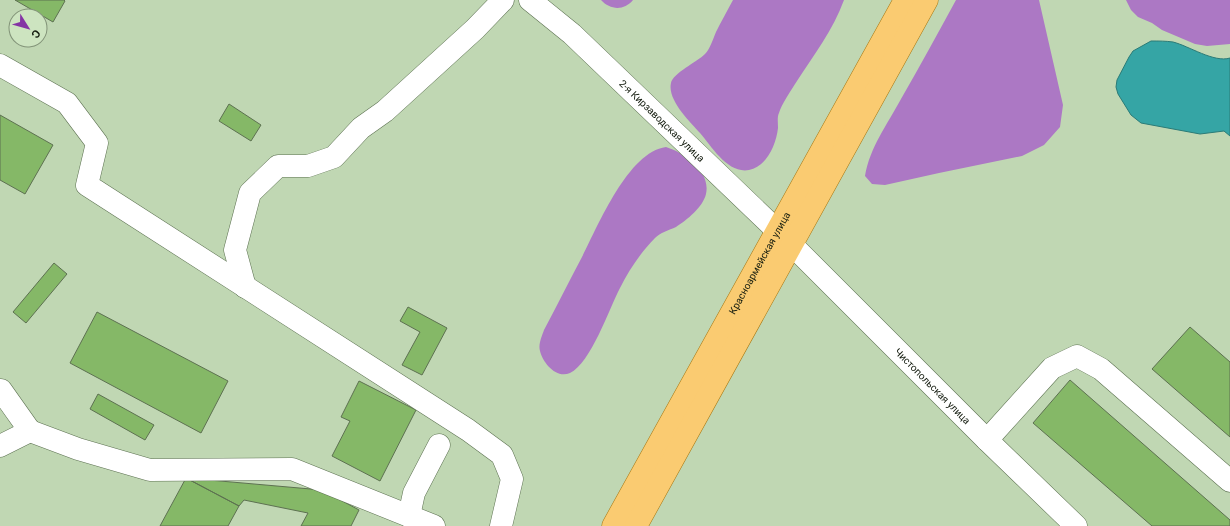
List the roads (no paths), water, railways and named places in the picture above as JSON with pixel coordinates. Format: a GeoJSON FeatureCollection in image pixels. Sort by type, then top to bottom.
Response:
{"type":"FeatureCollection","features":[{"type":"Feature","properties":{"kind":"main road","name":"Красноармейская улица"},"geometry":{"type":"LineString","coordinates":[[636,526],[905,0]]}},
{"type":"Feature","properties":{"kind":"main road","name":"Красноармейская улица"},"geometry":{"type":"LineString","coordinates":[[613,526],[784,237],[927,0]]}},
{"type":"Feature","properties":{"kind":"street"},"geometry":{"type":"LineString","coordinates":[[245,287],[235,250],[250,193],[278,166],[308,166],[334,157],[361,128],[385,111],[475,29],[503,0]]}},
{"type":"Feature","properties":{"kind":"street","name":"2-я Кирзаводская улица"},"geometry":{"type":"LineString","coordinates":[[530,0],[572,34],[784,237]]}},
{"type":"Feature","properties":{"kind":"street"},"geometry":{"type":"LineString","coordinates":[[0,65],[67,103],[97,142],[87,185],[468,430],[502,455],[512,479],[501,526]]}},
{"type":"Feature","properties":{"kind":"street","name":"Чистопольская улица"},"geometry":{"type":"LineString","coordinates":[[784,237],[1076,526]]}},
{"type":"Feature","properties":{"kind":"street"},"geometry":{"type":"LineString","coordinates":[[988,440],[1052,368],[1077,356],[1101,369],[1230,481]]}},
{"type":"Feature","properties":{"kind":"street"},"geometry":{"type":"LineString","coordinates":[[1,390],[30,431],[78,449],[150,470],[292,469],[434,526]]}},
{"type":"Feature","properties":{"kind":"street"},"geometry":{"type":"LineString","coordinates":[[0,446],[30,431]]}},
{"type":"Feature","properties":{"kind":"street"},"geometry":{"type":"LineString","coordinates":[[409,516],[414,493],[439,445]]}},
{"type":"Feature","properties":{"kind":"water"},"geometry":{"type":"Polygon","coordinates":[[[1151,41],[1173,42],[1209,56],[1224,59],[1230,58],[1230,136],[1224,131],[1200,134],[1141,123],[1131,115],[1118,94],[1116,87],[1117,80],[1133,51],[1151,41]]]}}]}
